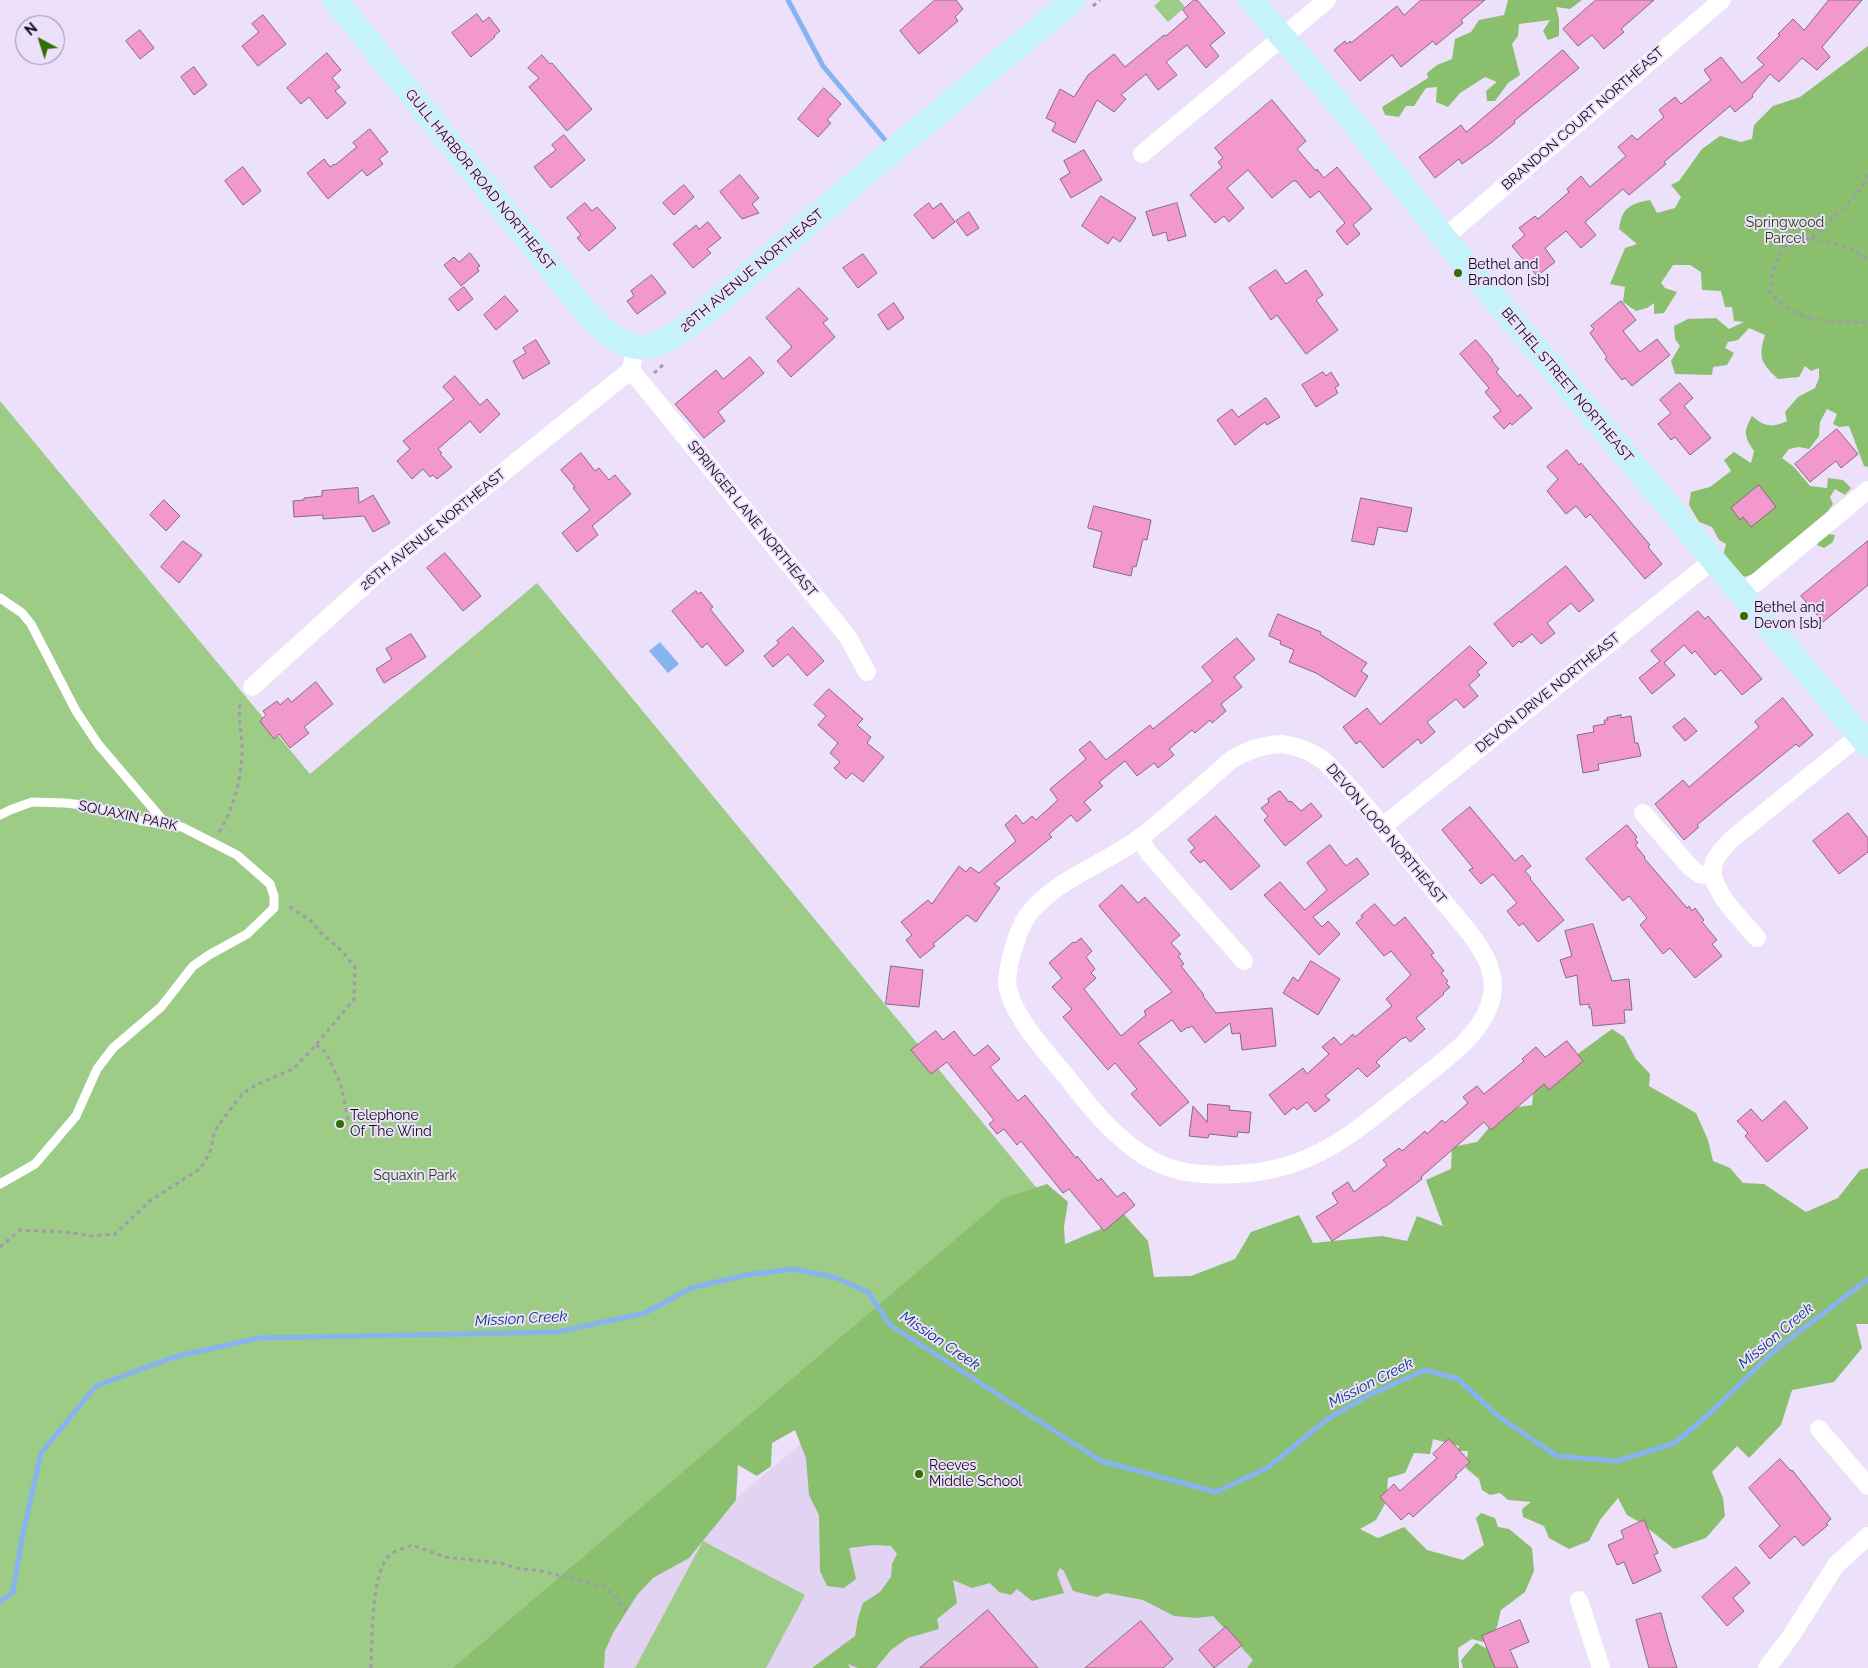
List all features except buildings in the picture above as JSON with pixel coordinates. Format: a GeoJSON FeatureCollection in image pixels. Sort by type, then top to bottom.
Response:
{"type":"FeatureCollection","features":[{"type":"Feature","properties":{"kind":"street","name":"GULL HARBOR ROAD NORTHEAST"},"geometry":{"type":"LineString","coordinates":[[334,0],[588,314],[602,330],[618,341],[633,359]]}},
{"type":"Feature","properties":{"kind":"street","name":"26TH AVENUE NORTHEAST"},"geometry":{"type":"LineString","coordinates":[[252,687],[379,572],[633,359],[655,345],[675,336],[697,319],[883,159],[1073,0]]}},
{"type":"Feature","properties":{"kind":"street","name":"BETHEL STREET NORTHEAST"},"geometry":{"type":"LineString","coordinates":[[1251,0],[1330,93],[1444,238],[1864,740]]}},
{"type":"Feature","properties":{"kind":"street"},"geometry":{"type":"LineString","coordinates":[[1142,154],[1326,0]]}},
{"type":"Feature","properties":{"kind":"street","name":"BRANDON COURT NORTHEAST"},"geometry":{"type":"LineString","coordinates":[[1444,238],[1722,0]]}},
{"type":"Feature","properties":{"kind":"street","name":"SPRINGER LANE NORTHEAST"},"geometry":{"type":"LineString","coordinates":[[633,359],[848,637],[867,672]]}},
{"type":"Feature","properties":{"kind":"street"},"geometry":{"type":"LineString","coordinates":[[1741,595],[1868,490]]}},
{"type":"Feature","properties":{"kind":"street","name":"DEVON DRIVE NORTHEAST"},"geometry":{"type":"LineString","coordinates":[[1382,827],[1713,560]]}},
{"type":"Feature","properties":{"kind":"street"},"geometry":{"type":"LineString","coordinates":[[1757,938],[1720,894],[1714,882],[1712,870],[1715,860],[1732,839],[1864,740]]}},
{"type":"Feature","properties":{"kind":"street","name":"DEVON LOOP NORTHEAST"},"geometry":{"type":"LineString","coordinates":[[1266,745],[1296,746],[1311,752],[1323,760],[1382,827],[1486,959],[1492,973],[1492,998],[1487,1014],[1476,1031],[1461,1046],[1353,1134],[1310,1158],[1281,1167],[1250,1173],[1216,1175],[1160,1165],[1133,1148],[1100,1117],[1038,1042],[1022,1018],[1008,988],[1014,948],[1028,916],[1050,893],[1140,838],[1231,760],[1247,751],[1266,745]]}},
{"type":"Feature","properties":{"kind":"street"},"geometry":{"type":"LineString","coordinates":[[1644,813],[1690,867],[1699,874],[1713,876]]}},
{"type":"Feature","properties":{"kind":"street"},"geometry":{"type":"LineString","coordinates":[[1140,838],[1149,853],[1244,962]]}},
{"type":"Feature","properties":{"kind":"street"},"geometry":{"type":"LineString","coordinates":[[1819,1429],[1868,1486]]}},
{"type":"Feature","properties":{"kind":"street"},"geometry":{"type":"LineString","coordinates":[[1767,1668],[1791,1636],[1836,1565],[1868,1536]]}},
{"type":"Feature","properties":{"kind":"street"},"geometry":{"type":"LineString","coordinates":[[1580,1600],[1601,1668]]}},
{"type":"Feature","properties":{"kind":"lane"},"geometry":{"type":"LineString","coordinates":[[0,598],[22,613],[26,618],[76,711],[98,744],[166,824]]}},
{"type":"Feature","properties":{"kind":"lane","name":"SQUAXIN PARK"},"geometry":{"type":"LineString","coordinates":[[0,815],[32,802],[65,803],[91,806],[142,821],[182,827],[238,856],[270,884],[274,896]]}},
{"type":"Feature","properties":{"kind":"lane"},"geometry":{"type":"LineString","coordinates":[[0,1184],[35,1164],[76,1116],[97,1069],[113,1048],[161,1006],[193,966],[209,954],[247,934],[274,908],[274,896]]}},
{"type":"Feature","properties":{"kind":"path"},"geometry":{"type":"LineString","coordinates":[[1868,175],[1856,196],[1811,238],[1782,247],[1772,274],[1770,290],[1778,302],[1796,314],[1829,321],[1868,323]]}},
{"type":"Feature","properties":{"kind":"path"},"geometry":{"type":"LineString","coordinates":[[1811,238],[1851,248],[1868,260]]}},
{"type":"Feature","properties":{"kind":"path"},"geometry":{"type":"LineString","coordinates":[[212,843],[227,820],[239,779],[242,744],[239,708],[243,692],[252,687]]}},
{"type":"Feature","properties":{"kind":"path"},"geometry":{"type":"LineString","coordinates":[[0,1247],[20,1230],[64,1232],[93,1236],[116,1234],[151,1200],[200,1168],[210,1152],[215,1130],[242,1094],[256,1085],[293,1069],[316,1045],[354,999],[355,968],[343,952],[321,933],[311,921],[274,896]]}},
{"type":"Feature","properties":{"kind":"path"},"geometry":{"type":"LineString","coordinates":[[316,1045],[326,1052],[333,1066],[341,1085],[348,1120]]}},
{"type":"Feature","properties":{"kind":"path"},"geometry":{"type":"LineString","coordinates":[[371,1668],[375,1596],[380,1568],[389,1555],[412,1545],[445,1556],[500,1563],[603,1586],[617,1598],[626,1610]]}},
{"type":"Feature","properties":{"kind":"shaded area","name":"Reeves Middle School"},"geometry":{"type":"Polygon","coordinates":[[[851,1401],[1399,1668],[536,1668],[851,1401]]]}},
{"type":"Feature","properties":{"kind":"green space"},"geometry":{"type":"Polygon","coordinates":[[[1161,0],[1179,0],[1185,7],[1168,22],[1154,6],[1161,0]]]}},
{"type":"Feature","properties":{"kind":"green space"},"geometry":{"type":"Polygon","coordinates":[[[1508,0],[1582,0],[1570,9],[1556,7],[1559,19],[1559,36],[1548,40],[1543,31],[1550,20],[1519,24],[1518,36],[1512,44],[1520,75],[1508,83],[1495,101],[1487,101],[1486,91],[1497,82],[1485,77],[1460,93],[1448,107],[1436,102],[1437,87],[1426,88],[1414,106],[1406,106],[1399,117],[1385,115],[1382,107],[1428,78],[1427,73],[1437,65],[1452,59],[1455,39],[1471,32],[1479,20],[1504,15],[1508,0]]]}},
{"type":"Feature","properties":{"kind":"green space","name":"Springwood Parcel"},"geometry":{"type":"Polygon","coordinates":[[[1868,46],[1868,467],[1864,466],[1849,426],[1839,427],[1833,424],[1837,414],[1827,409],[1820,422],[1819,436],[1809,449],[1799,447],[1789,449],[1782,458],[1794,467],[1810,486],[1827,488],[1828,478],[1843,480],[1851,488],[1845,495],[1835,489],[1830,497],[1833,504],[1828,511],[1832,514],[1827,534],[1835,535],[1833,542],[1824,548],[1817,545],[1822,534],[1763,571],[1744,577],[1737,569],[1722,560],[1726,544],[1719,540],[1712,527],[1699,522],[1689,505],[1691,492],[1710,487],[1731,471],[1724,460],[1734,452],[1751,463],[1754,451],[1748,441],[1746,430],[1752,416],[1769,425],[1777,425],[1787,421],[1785,412],[1798,397],[1815,388],[1819,378],[1819,368],[1811,371],[1805,366],[1799,377],[1778,379],[1762,360],[1765,335],[1749,328],[1738,340],[1728,342],[1725,348],[1734,353],[1727,365],[1713,367],[1712,375],[1675,374],[1671,361],[1680,346],[1675,339],[1674,326],[1688,319],[1716,318],[1729,329],[1744,322],[1734,321],[1732,307],[1725,307],[1721,291],[1702,290],[1701,272],[1690,265],[1673,265],[1661,283],[1665,288],[1677,292],[1664,313],[1654,314],[1654,303],[1647,308],[1636,311],[1623,302],[1625,287],[1610,284],[1625,248],[1637,244],[1619,229],[1620,222],[1622,216],[1632,205],[1650,200],[1657,213],[1675,208],[1681,197],[1671,185],[1679,181],[1702,149],[1720,136],[1741,142],[1752,139],[1754,125],[1773,106],[1800,97],[1868,46]]]}},
{"type":"Feature","properties":{"kind":"green space","name":"Squaxin Park"},"geometry":{"type":"Polygon","coordinates":[[[0,401],[310,774],[537,583],[1040,1192],[477,1668],[0,1668],[0,401]]]}},
{"type":"Feature","properties":{"kind":"green space"},"geometry":{"type":"Polygon","coordinates":[[[1612,1029],[1624,1037],[1636,1059],[1650,1074],[1649,1086],[1696,1113],[1708,1140],[1713,1161],[1730,1168],[1743,1183],[1764,1184],[1806,1212],[1838,1198],[1860,1170],[1868,1168],[1868,1324],[1856,1324],[1862,1348],[1834,1382],[1792,1390],[1781,1425],[1749,1458],[1737,1446],[1712,1472],[1723,1498],[1725,1516],[1706,1538],[1674,1549],[1641,1523],[1627,1515],[1618,1498],[1600,1520],[1589,1541],[1569,1549],[1549,1538],[1544,1526],[1523,1517],[1522,1509],[1531,1502],[1508,1500],[1500,1493],[1490,1495],[1482,1490],[1479,1479],[1466,1468],[1468,1451],[1458,1451],[1459,1446],[1433,1439],[1430,1454],[1414,1453],[1405,1473],[1388,1478],[1386,1502],[1376,1520],[1360,1529],[1378,1538],[1404,1527],[1427,1550],[1463,1560],[1484,1545],[1476,1518],[1481,1513],[1495,1518],[1498,1527],[1509,1529],[1532,1548],[1534,1571],[1525,1592],[1501,1610],[1497,1627],[1487,1643],[1472,1639],[1458,1648],[1459,1668],[1247,1668],[1253,1660],[1213,1616],[1197,1618],[1174,1616],[1143,1600],[1106,1593],[1097,1597],[1073,1591],[1064,1571],[1060,1568],[1057,1574],[1064,1593],[1032,1601],[1017,1589],[1011,1595],[999,1592],[990,1583],[972,1588],[953,1580],[957,1603],[937,1619],[939,1629],[908,1638],[891,1650],[876,1668],[858,1668],[848,1664],[850,1668],[812,1668],[855,1636],[863,1603],[880,1592],[891,1577],[892,1564],[897,1554],[891,1546],[874,1545],[849,1548],[856,1579],[844,1588],[827,1586],[820,1571],[819,1515],[809,1495],[806,1458],[795,1430],[772,1443],[771,1466],[757,1476],[738,1465],[736,1500],[689,1558],[653,1578],[637,1595],[613,1633],[605,1651],[604,1668],[453,1668],[1004,1198],[1047,1184],[1068,1202],[1064,1227],[1065,1244],[1101,1229],[1100,1221],[1121,1211],[1148,1241],[1154,1277],[1191,1276],[1235,1259],[1251,1232],[1299,1215],[1313,1243],[1382,1236],[1407,1241],[1417,1216],[1443,1226],[1426,1180],[1451,1169],[1452,1147],[1477,1142],[1505,1109],[1532,1105],[1534,1086],[1612,1029]]]}},
{"type":"Feature","properties":{"kind":"green space"},"geometry":{"type":"Polygon","coordinates":[[[703,1541],[805,1595],[766,1668],[635,1668],[703,1541]]]}},
{"type":"Feature","properties":{"kind":"green space"},"geometry":{"type":"Polygon","coordinates":[[[1476,1643],[1499,1655],[1497,1668],[1463,1668],[1461,1660],[1476,1643]]]}},
{"type":"Feature","properties":{"kind":"water"},"geometry":{"type":"Polygon","coordinates":[[[660,642],[679,664],[668,673],[649,651],[660,642]]]}},
{"type":"Feature","properties":{"kind":"waterway"},"geometry":{"type":"LineString","coordinates":[[788,0],[823,66],[885,140]]}},
{"type":"Feature","properties":{"kind":"waterway","name":"Mission Creek"},"geometry":{"type":"LineString","coordinates":[[0,1602],[13,1592],[22,1538],[41,1453],[96,1386],[174,1357],[259,1338],[557,1332],[645,1313],[691,1288],[746,1275],[793,1269],[834,1277],[868,1292],[890,1325],[1101,1461],[1216,1492],[1267,1468],[1326,1420],[1369,1395],[1425,1370],[1458,1379],[1499,1417],[1557,1456],[1617,1461],[1675,1443],[1711,1412],[1774,1351],[1868,1279]]}},
{"type":"Feature","properties":{"kind":"place","name":"Bethel and Brandon [sb]"},"geometry":{"type":"Point","coordinates":[1458,273]}},
{"type":"Feature","properties":{"kind":"place","name":"Bethel and Devon [sb]"},"geometry":{"type":"Point","coordinates":[1744,616]}},
{"type":"Feature","properties":{"kind":"place","name":"Telephone Of The Wind"},"geometry":{"type":"Point","coordinates":[340,1124]}},
{"type":"Feature","properties":{"kind":"place","name":"Reeves Middle School"},"geometry":{"type":"Point","coordinates":[919,1474]}}]}
